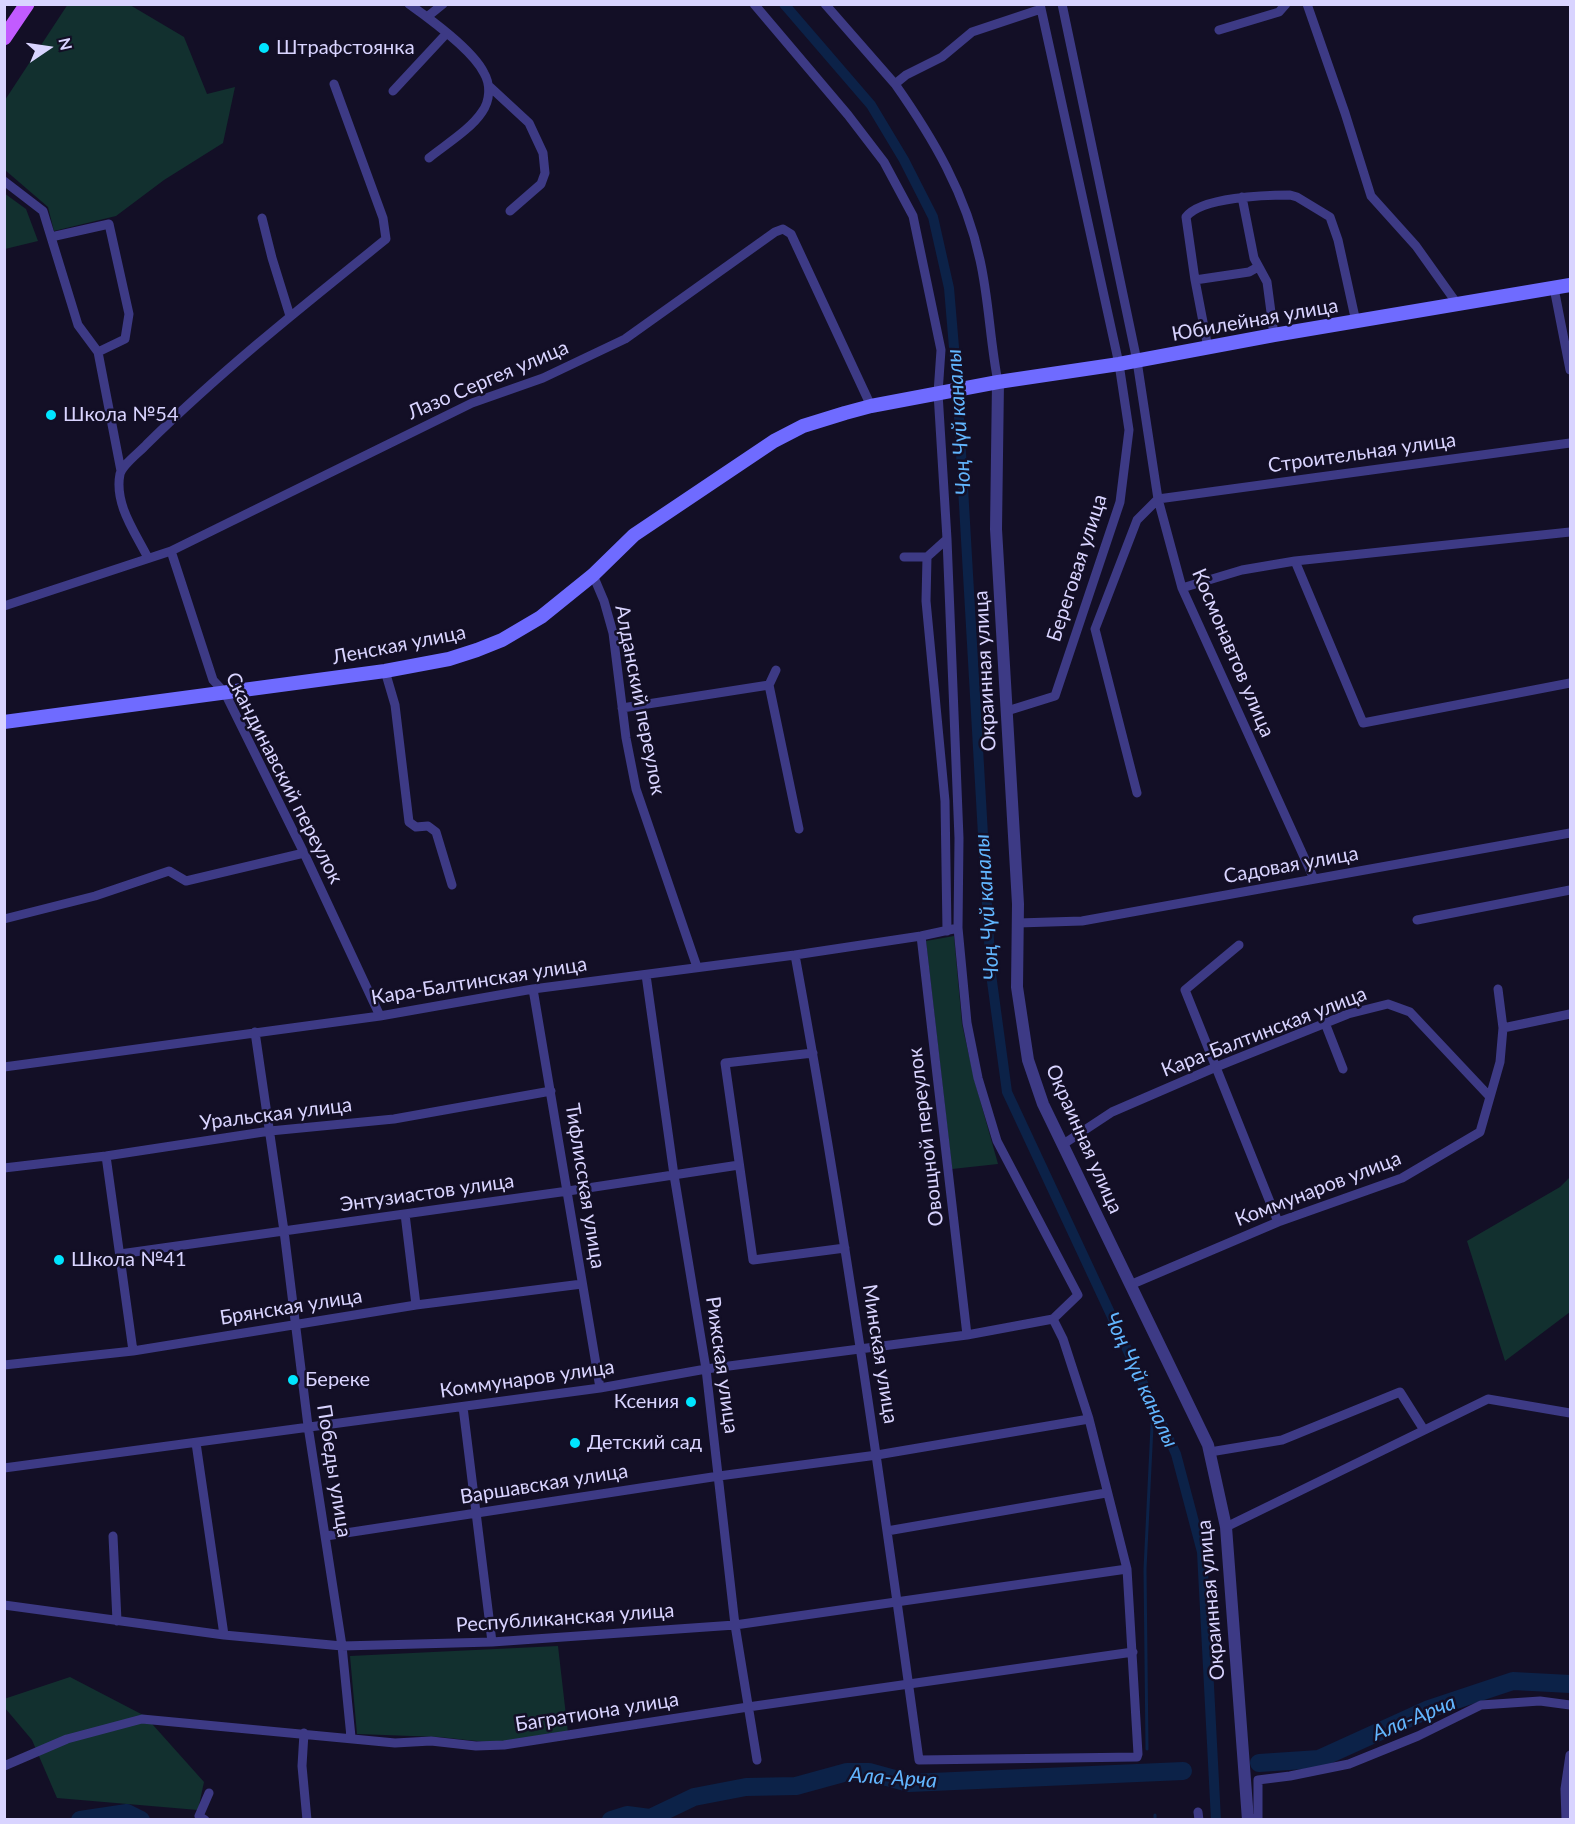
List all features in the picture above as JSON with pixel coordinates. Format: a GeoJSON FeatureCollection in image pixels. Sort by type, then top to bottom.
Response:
{"type":"FeatureCollection","features":[{"type":"Feature","properties":{"kind":"main road"},"geometry":{"type":"LineString","coordinates":[[4,38],[27,4]]}},
{"type":"Feature","properties":{"kind":"main road","name":"Юбилейная улица"},"geometry":{"type":"LineString","coordinates":[[942,392],[1137,361],[1274,335],[1570,285]]}},
{"type":"Feature","properties":{"kind":"main road","name":"Ленская улица"},"geometry":{"type":"LineString","coordinates":[[4,722],[385,671],[449,659],[502,639],[541,617],[593,575],[634,535],[774,441],[803,426],[871,406],[942,392]]}},
{"type":"Feature","properties":{"kind":"street"},"geometry":{"type":"LineString","coordinates":[[409,4],[466,51],[484,72],[489,86],[529,123],[543,153],[545,172],[541,184],[510,211]]}},
{"type":"Feature","properties":{"kind":"street"},"geometry":{"type":"LineString","coordinates":[[427,17],[443,4]]}},
{"type":"Feature","properties":{"kind":"street"},"geometry":{"type":"LineString","coordinates":[[754,4],[848,115],[884,162],[913,216],[941,350],[959,838],[958,927],[967,1023],[978,1078],[997,1141],[1078,1295],[1053,1319],[1063,1340],[1089,1419],[1126,1569],[1133,1652]]}},
{"type":"Feature","properties":{"kind":"street"},"geometry":{"type":"LineString","coordinates":[[825,4],[895,84],[925,127],[950,170],[980,259],[996,382]]}},
{"type":"Feature","properties":{"kind":"street","name":"Космонавтов улица"},"geometry":{"type":"LineString","coordinates":[[1062,4],[1137,361],[1158,499],[1182,588],[1314,879]]}},
{"type":"Feature","properties":{"kind":"street"},"geometry":{"type":"LineString","coordinates":[[1219,30],[1280,12],[1286,4]]}},
{"type":"Feature","properties":{"kind":"street"},"geometry":{"type":"LineString","coordinates":[[1307,4],[1346,113],[1371,196],[1416,246],[1458,305]]}},
{"type":"Feature","properties":{"kind":"street"},"geometry":{"type":"LineString","coordinates":[[895,84],[906,75],[942,57],[972,32],[1040,7],[1119,364]]}},
{"type":"Feature","properties":{"kind":"street"},"geometry":{"type":"LineString","coordinates":[[393,91],[446,34]]}},
{"type":"Feature","properties":{"kind":"street"},"geometry":{"type":"LineString","coordinates":[[121,471],[181,410],[290,316],[386,239],[383,218],[334,84]]}},
{"type":"Feature","properties":{"kind":"street"},"geometry":{"type":"LineString","coordinates":[[429,158],[482,113],[489,86]]}},
{"type":"Feature","properties":{"kind":"street"},"geometry":{"type":"LineString","coordinates":[[4,182],[43,211],[78,325],[98,352],[121,471],[118,492],[123,508],[148,558]]}},
{"type":"Feature","properties":{"kind":"street"},"geometry":{"type":"LineString","coordinates":[[1208,348],[1186,217],[1194,209],[1242,197],[1290,195],[1330,218],[1338,240],[1356,322]]}},
{"type":"Feature","properties":{"kind":"street"},"geometry":{"type":"LineString","coordinates":[[1242,197],[1254,258],[1267,282],[1274,335]]}},
{"type":"Feature","properties":{"kind":"street"},"geometry":{"type":"LineString","coordinates":[[262,218],[290,316]]}},
{"type":"Feature","properties":{"kind":"street"},"geometry":{"type":"LineString","coordinates":[[51,237],[109,224],[129,314],[125,339],[98,352]]}},
{"type":"Feature","properties":{"kind":"street","name":"Лазо Сергея улица"},"geometry":{"type":"LineString","coordinates":[[4,606],[171,551],[472,403],[543,378],[625,339],[775,232],[783,230],[791,234],[871,406]]}},
{"type":"Feature","properties":{"kind":"street"},"geometry":{"type":"LineString","coordinates":[[1195,280],[1249,272],[1258,267]]}},
{"type":"Feature","properties":{"kind":"street"},"geometry":{"type":"LineString","coordinates":[[1554,288],[1570,370]]}},
{"type":"Feature","properties":{"kind":"street","name":"Береговая улица"},"geometry":{"type":"LineString","coordinates":[[1007,711],[1054,696],[1120,502],[1129,430],[1119,364]]}},
{"type":"Feature","properties":{"kind":"street","name":"Окраинная улица"},"geometry":{"type":"LineString","coordinates":[[996,382],[996,529],[1018,923],[1017,987],[1028,1060],[1043,1104],[1208,1445],[1226,1527],[1248,1819]]}},
{"type":"Feature","properties":{"kind":"street","name":"Строительная улица"},"geometry":{"type":"LineString","coordinates":[[1158,499],[1570,443]]}},
{"type":"Feature","properties":{"kind":"street","name":"Береговая улица"},"geometry":{"type":"LineString","coordinates":[[1137,793],[1095,629],[1137,520],[1158,499]]}},
{"type":"Feature","properties":{"kind":"street"},"geometry":{"type":"LineString","coordinates":[[1182,588],[1242,570],[1295,561],[1570,532]]}},
{"type":"Feature","properties":{"kind":"street"},"geometry":{"type":"LineString","coordinates":[[904,557],[927,557],[947,539]]}},
{"type":"Feature","properties":{"kind":"street","name":"Скандинавский переулок"},"geometry":{"type":"LineString","coordinates":[[171,551],[213,680],[225,693],[304,853],[380,1016]]}},
{"type":"Feature","properties":{"kind":"street"},"geometry":{"type":"LineString","coordinates":[[927,557],[926,601],[945,801],[947,931]]}},
{"type":"Feature","properties":{"kind":"street"},"geometry":{"type":"LineString","coordinates":[[1295,561],[1363,723],[1570,682]]}},
{"type":"Feature","properties":{"kind":"street","name":"Алданский переулок"},"geometry":{"type":"LineString","coordinates":[[593,575],[604,601],[613,633],[622,708],[636,789],[697,967]]}},
{"type":"Feature","properties":{"kind":"street"},"geometry":{"type":"LineString","coordinates":[[776,670],[769,685],[799,829]]}},
{"type":"Feature","properties":{"kind":"street"},"geometry":{"type":"LineString","coordinates":[[385,671],[395,705],[409,822],[416,827],[428,826],[436,832],[452,885]]}},
{"type":"Feature","properties":{"kind":"street"},"geometry":{"type":"LineString","coordinates":[[622,708],[769,685]]}},
{"type":"Feature","properties":{"kind":"street","name":"Садовая улица"},"geometry":{"type":"LineString","coordinates":[[1018,923],[1082,921],[1570,833]]}},
{"type":"Feature","properties":{"kind":"street"},"geometry":{"type":"LineString","coordinates":[[4,919],[95,896],[169,871],[186,881],[304,853]]}},
{"type":"Feature","properties":{"kind":"street"},"geometry":{"type":"LineString","coordinates":[[1417,920],[1570,890]]}},
{"type":"Feature","properties":{"kind":"street","name":"Кара-Балтинская улица"},"geometry":{"type":"LineString","coordinates":[[4,1067],[380,1016],[533,989],[795,955],[921,936],[958,927]]}},
{"type":"Feature","properties":{"kind":"street","name":"Овощной переулок"},"geometry":{"type":"LineString","coordinates":[[921,936],[967,1335]]}},
{"type":"Feature","properties":{"kind":"street"},"geometry":{"type":"LineString","coordinates":[[1239,945],[1185,990],[1278,1222]]}},
{"type":"Feature","properties":{"kind":"street","name":"Минская улица"},"geometry":{"type":"LineString","coordinates":[[795,955],[861,1349],[920,1760],[1137,1757],[1133,1652]]}},
{"type":"Feature","properties":{"kind":"street","name":"Рижская улица"},"geometry":{"type":"LineString","coordinates":[[646,975],[674,1175],[706,1370],[735,1625],[757,1760]]}},
{"type":"Feature","properties":{"kind":"street","name":"Тифлисская улица"},"geometry":{"type":"LineString","coordinates":[[533,989],[600,1388]]}},
{"type":"Feature","properties":{"kind":"street","name":"Коммунаров улица"},"geometry":{"type":"LineString","coordinates":[[1130,1285],[1278,1222],[1402,1178],[1480,1132],[1500,1062],[1503,1028],[1498,989]]}},
{"type":"Feature","properties":{"kind":"street","name":"Кара-Балтинская улица"},"geometry":{"type":"LineString","coordinates":[[1062,1144],[1112,1112],[1216,1066],[1348,1014],[1388,1004],[1410,1012],[1491,1097]]}},
{"type":"Feature","properties":{"kind":"street"},"geometry":{"type":"LineString","coordinates":[[1503,1028],[1570,1014]]}},
{"type":"Feature","properties":{"kind":"street"},"geometry":{"type":"LineString","coordinates":[[1325,1023],[1343,1069]]}},
{"type":"Feature","properties":{"kind":"street","name":"Победы улица"},"geometry":{"type":"LineString","coordinates":[[255,1032],[284,1231],[308,1426],[342,1646],[351,1737]]}},
{"type":"Feature","properties":{"kind":"street"},"geometry":{"type":"LineString","coordinates":[[813,1053],[724,1063],[753,1260],[845,1248]]}},
{"type":"Feature","properties":{"kind":"street","name":"Уральская улица"},"geometry":{"type":"LineString","coordinates":[[4,1168],[106,1156],[270,1131],[394,1119],[551,1091]]}},
{"type":"Feature","properties":{"kind":"street"},"geometry":{"type":"LineString","coordinates":[[106,1156],[133,1351]]}},
{"type":"Feature","properties":{"kind":"street","name":"Энтузиастов улица"},"geometry":{"type":"LineString","coordinates":[[120,1254],[739,1165]]}},
{"type":"Feature","properties":{"kind":"street"},"geometry":{"type":"LineString","coordinates":[[405,1214],[416,1305]]}},
{"type":"Feature","properties":{"kind":"street","name":"Брянская улица"},"geometry":{"type":"LineString","coordinates":[[4,1365],[133,1351],[416,1305],[582,1284]]}},
{"type":"Feature","properties":{"kind":"street","name":"Коммунаров улица"},"geometry":{"type":"LineString","coordinates":[[4,1468],[600,1388],[706,1370],[967,1335],[1053,1319]]}},
{"type":"Feature","properties":{"kind":"street"},"geometry":{"type":"LineString","coordinates":[[1210,1452],[1282,1440],[1400,1392],[1424,1430]]}},
{"type":"Feature","properties":{"kind":"street"},"geometry":{"type":"LineString","coordinates":[[1226,1527],[1488,1399],[1570,1413]]}},
{"type":"Feature","properties":{"kind":"street"},"geometry":{"type":"LineString","coordinates":[[463,1407],[492,1642]]}},
{"type":"Feature","properties":{"kind":"street","name":"Варшавская улица"},"geometry":{"type":"LineString","coordinates":[[326,1536],[719,1476],[877,1455],[1089,1419]]}},
{"type":"Feature","properties":{"kind":"street"},"geometry":{"type":"LineString","coordinates":[[196,1443],[224,1635]]}},
{"type":"Feature","properties":{"kind":"street"},"geometry":{"type":"LineString","coordinates":[[887,1531],[1106,1493]]}},
{"type":"Feature","properties":{"kind":"street"},"geometry":{"type":"LineString","coordinates":[[113,1536],[117,1621]]}},
{"type":"Feature","properties":{"kind":"street","name":"Республиканская улица"},"geometry":{"type":"LineString","coordinates":[[4,1605],[224,1635],[342,1646],[492,1642],[735,1625],[1126,1569]]}},
{"type":"Feature","properties":{"kind":"street","name":"Багратиона улица"},"geometry":{"type":"LineString","coordinates":[[4,1766],[67,1739],[142,1719],[351,1737],[395,1743],[431,1741],[476,1746],[504,1745],[748,1707],[1133,1652]]}},
{"type":"Feature","properties":{"kind":"street"},"geometry":{"type":"LineString","coordinates":[[1248,1819],[1258,1818],[1258,1780],[1290,1776],[1358,1761],[1418,1736],[1481,1705],[1540,1701],[1570,1705]]}},
{"type":"Feature","properties":{"kind":"street"},"geometry":{"type":"LineString","coordinates":[[304,1733],[302,1766],[307,1820]]}},
{"type":"Feature","properties":{"kind":"street"},"geometry":{"type":"LineString","coordinates":[[1566,1820],[1570,1755]]}},
{"type":"Feature","properties":{"kind":"street"},"geometry":{"type":"LineString","coordinates":[[205,1820],[199,1816],[208,1793]]}},
{"type":"Feature","properties":{"kind":"green space"},"geometry":{"type":"Polygon","coordinates":[[[68,4],[130,5],[184,37],[207,94],[235,87],[223,143],[164,180],[116,216],[54,231],[48,207],[5,170],[5,100],[68,4]]]}},
{"type":"Feature","properties":{"kind":"green space"},"geometry":{"type":"Polygon","coordinates":[[[4,193],[26,209],[38,241],[5,249],[4,193]]]}},
{"type":"Feature","properties":{"kind":"green space"},"geometry":{"type":"Polygon","coordinates":[[[954,936],[962,1024],[975,1082],[998,1164],[952,1169],[926,941],[954,936]]]}},
{"type":"Feature","properties":{"kind":"green space"},"geometry":{"type":"Polygon","coordinates":[[[1570,1177],[1570,1312],[1505,1361],[1467,1241],[1560,1187],[1570,1177]]]}},
{"type":"Feature","properties":{"kind":"green space"},"geometry":{"type":"Polygon","coordinates":[[[558,1646],[568,1733],[495,1743],[439,1737],[357,1734],[350,1656],[558,1646]]]}},
{"type":"Feature","properties":{"kind":"green space"},"geometry":{"type":"Polygon","coordinates":[[[70,1677],[145,1716],[204,1782],[198,1810],[57,1798],[32,1740],[5,1708],[4,1699],[70,1677]]]}},
{"type":"Feature","properties":{"kind":"waterway","name":"Чоң Чүй каналы"},"geometry":{"type":"LineString","coordinates":[[784,4],[871,105],[904,160],[933,217],[949,288],[957,383],[991,974],[1007,1092],[1176,1454],[1202,1552],[1216,1820]]}},
{"type":"Feature","properties":{"kind":"waterway"},"geometry":{"type":"LineString","coordinates":[[1147,1749],[1145,1569],[1153,1406]]}},
{"type":"Feature","properties":{"kind":"waterway","name":"Ала-Арча"},"geometry":{"type":"LineString","coordinates":[[1259,1763],[1319,1759],[1429,1709],[1513,1681],[1570,1684]]}},
{"type":"Feature","properties":{"kind":"waterway","name":"Ала-Арча"},"geometry":{"type":"LineString","coordinates":[[611,1820],[627,1815],[650,1818],[694,1797],[746,1787],[796,1786],[847,1772],[869,1772],[909,1783],[1183,1771]]}},
{"type":"Feature","properties":{"kind":"waterway","name":"Ала-Арча"},"geometry":{"type":"LineString","coordinates":[[80,1820],[127,1813],[141,1820]]}},
{"type":"Feature","properties":{"kind":"waterway"},"geometry":{"type":"LineString","coordinates":[[1155,1815],[1155,1820]]}},
{"type":"Feature","properties":{"kind":"place","name":"Штрафстоянка"},"geometry":{"type":"Point","coordinates":[264,48]}},
{"type":"Feature","properties":{"kind":"place","name":"Школа №54"},"geometry":{"type":"Point","coordinates":[51,415]}},
{"type":"Feature","properties":{"kind":"place","name":"Школа №41"},"geometry":{"type":"Point","coordinates":[59,1260]}},
{"type":"Feature","properties":{"kind":"place","name":"Береке"},"geometry":{"type":"Point","coordinates":[293,1380]}},
{"type":"Feature","properties":{"kind":"place","name":"Ксения"},"geometry":{"type":"Point","coordinates":[691,1402]}},
{"type":"Feature","properties":{"kind":"place","name":"Детский сад"},"geometry":{"type":"Point","coordinates":[575,1443]}}]}
